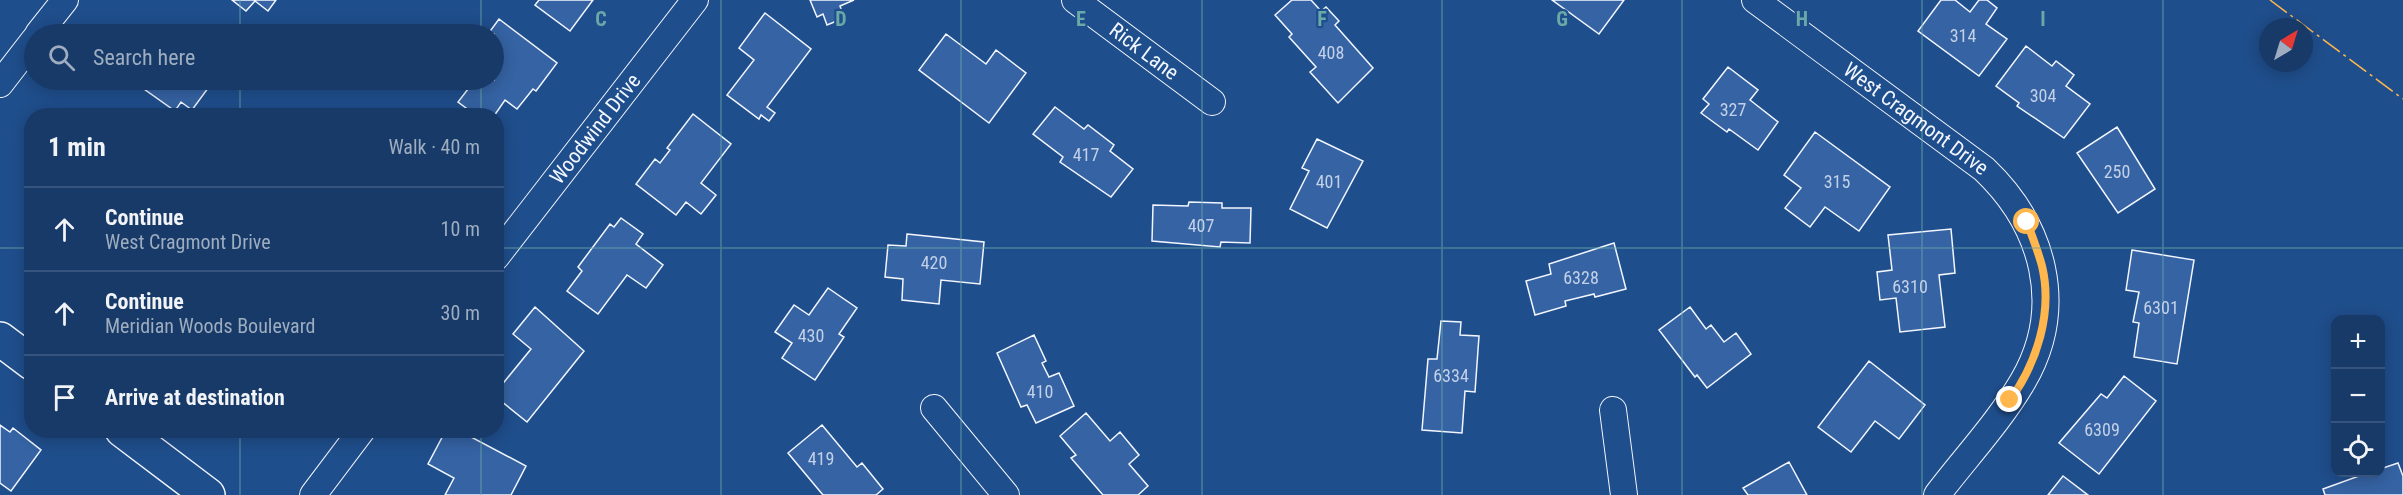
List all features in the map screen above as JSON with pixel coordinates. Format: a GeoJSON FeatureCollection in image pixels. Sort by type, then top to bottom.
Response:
{"type":"FeatureCollection","features":[{"type":"Feature","properties":{"kind":"street"},"geometry":{"type":"LineString","coordinates":[[46,24],[65,0]]}},
{"type":"Feature","properties":{"kind":"street","name":"Woodwind Drive"},"geometry":{"type":"LineString","coordinates":[[504,247],[695,0]]}},
{"type":"Feature","properties":{"kind":"street","name":"Rick Lane"},"geometry":{"type":"LineString","coordinates":[[1075,0],[1212,102]]}},
{"type":"Feature","properties":{"kind":"street","name":"West Cragmont Drive"},"geometry":{"type":"LineString","coordinates":[[1755,0],[1984,169],[2001,185],[2021,212],[2042,266],[2044,313],[2034,358],[2017,390],[1937,495]]}},
{"type":"Feature","properties":{"kind":"street"},"geometry":{"type":"LineString","coordinates":[[0,84],[24,53]]}},
{"type":"Feature","properties":{"kind":"street"},"geometry":{"type":"LineString","coordinates":[[0,339],[24,357]]}},
{"type":"Feature","properties":{"kind":"street"},"geometry":{"type":"LineString","coordinates":[[934,408],[1006,495]]}},
{"type":"Feature","properties":{"kind":"street"},"geometry":{"type":"LineString","coordinates":[[1613,410],[1624,495]]}},
{"type":"Feature","properties":{"kind":"street"},"geometry":{"type":"LineString","coordinates":[[133,438],[208,495]]}},
{"type":"Feature","properties":{"kind":"street"},"geometry":{"type":"LineString","coordinates":[[313,495],[356,438]]}},
{"type":"Feature","properties":{"kind":"building"},"geometry":{"type":"Polygon","coordinates":[[[232,0],[276,0],[268,11],[255,1],[246,11],[232,0]]]}},
{"type":"Feature","properties":{"kind":"building"},"geometry":{"type":"Polygon","coordinates":[[[539,0],[593,0],[570,31],[535,5],[539,0]]]}},
{"type":"Feature","properties":{"kind":"building"},"geometry":{"type":"Polygon","coordinates":[[[810,0],[854,0],[840,6],[844,18],[827,25],[823,14],[817,17],[810,0]]]}},
{"type":"Feature","properties":{"kind":"building"},"geometry":{"type":"Polygon","coordinates":[[[1292,0],[1311,0],[1321,11],[1326,7],[1339,21],[1335,25],[1373,68],[1338,103],[1310,72],[1316,67],[1289,37],[1292,34],[1275,15],[1292,0]]]}},
{"type":"Feature","properties":{"kind":"building"},"geometry":{"type":"Polygon","coordinates":[[[1552,0],[1624,0],[1599,34],[1552,0]]]}},
{"type":"Feature","properties":{"kind":"building"},"geometry":{"type":"Polygon","coordinates":[[[1941,0],[1955,0],[1970,12],[1979,0],[1987,0],[1997,8],[1986,24],[2007,39],[1979,76],[1918,31],[1941,0]]]}},
{"type":"Feature","properties":{"kind":"building"},"geometry":{"type":"Polygon","coordinates":[[[765,13],[811,49],[767,107],[775,113],[769,121],[761,115],[759,119],[727,95],[754,60],[739,48],[765,13]]]}},
{"type":"Feature","properties":{"kind":"building"},"geometry":{"type":"Polygon","coordinates":[[[499,19],[557,63],[536,91],[533,89],[517,109],[505,100],[500,108],[466,108],[458,102],[467,90],[504,90],[504,24],[495,24],[499,19]]]}},
{"type":"Feature","properties":{"kind":"building"},"geometry":{"type":"Polygon","coordinates":[[[946,34],[986,64],[996,50],[1026,73],[989,123],[919,70],[946,34]]]}},
{"type":"Feature","properties":{"kind":"building"},"geometry":{"type":"Polygon","coordinates":[[[2026,46],[2052,66],[2056,61],[2074,75],[2066,86],[2090,104],[2064,138],[2017,106],[2019,103],[1996,86],[2026,46]]]}},
{"type":"Feature","properties":{"kind":"building"},"geometry":{"type":"Polygon","coordinates":[[[1728,67],[1758,90],[1750,100],[1778,122],[1758,150],[1729,129],[1727,132],[1701,113],[1709,104],[1703,99],[1728,67]]]}},
{"type":"Feature","properties":{"kind":"building"},"geometry":{"type":"Polygon","coordinates":[[[145,90],[207,90],[193,108],[189,108],[181,102],[177,108],[171,108],[145,90]]]}},
{"type":"Feature","properties":{"kind":"building"},"geometry":{"type":"Polygon","coordinates":[[[1055,107],[1084,129],[1088,125],[1114,145],[1110,151],[1133,169],[1111,197],[1060,162],[1063,157],[1033,134],[1055,107]]]}},
{"type":"Feature","properties":{"kind":"building"},"geometry":{"type":"Polygon","coordinates":[[[693,114],[731,144],[701,183],[716,195],[701,214],[686,202],[676,215],[636,184],[655,159],[660,163],[670,150],[667,148],[693,114]]]}},
{"type":"Feature","properties":{"kind":"building"},"geometry":{"type":"Polygon","coordinates":[[[2117,127],[2155,189],[2118,213],[2077,153],[2117,127]]]}},
{"type":"Feature","properties":{"kind":"building"},"geometry":{"type":"Polygon","coordinates":[[[1815,132],[1890,187],[1859,231],[1825,207],[1810,227],[1785,208],[1801,188],[1784,175],[1815,132]]]}},
{"type":"Feature","properties":{"kind":"building"},"geometry":{"type":"Polygon","coordinates":[[[1317,139],[1363,161],[1327,228],[1290,209],[1309,171],[1302,168],[1317,139]]]}},
{"type":"Feature","properties":{"kind":"building"},"geometry":{"type":"Polygon","coordinates":[[[1189,202],[1222,203],[1222,208],[1251,208],[1250,243],[1221,242],[1220,247],[1152,241],[1153,205],[1188,206],[1189,202]]]}},
{"type":"Feature","properties":{"kind":"building"},"geometry":{"type":"Polygon","coordinates":[[[621,218],[643,234],[636,244],[663,265],[646,288],[627,275],[598,314],[567,291],[582,271],[578,267],[610,224],[614,227],[621,218]]]}},
{"type":"Feature","properties":{"kind":"building"},"geometry":{"type":"Polygon","coordinates":[[[1951,229],[1955,273],[1939,275],[1945,327],[1900,332],[1896,298],[1880,300],[1877,272],[1892,270],[1888,235],[1951,229]]]}},
{"type":"Feature","properties":{"kind":"building"},"geometry":{"type":"Polygon","coordinates":[[[907,234],[984,242],[980,284],[941,280],[939,304],[902,300],[903,279],[885,277],[888,245],[906,246],[907,234]]]}},
{"type":"Feature","properties":{"kind":"building"},"geometry":{"type":"Polygon","coordinates":[[[1614,243],[1626,289],[1595,297],[1594,294],[1565,301],[1566,306],[1535,315],[1526,281],[1551,274],[1549,264],[1614,243]]]}},
{"type":"Feature","properties":{"kind":"building"},"geometry":{"type":"Polygon","coordinates":[[[2132,250],[2194,260],[2177,364],[2134,357],[2139,323],[2133,322],[2139,292],[2126,290],[2132,250]]]}},
{"type":"Feature","properties":{"kind":"building"},"geometry":{"type":"Polygon","coordinates":[[[828,288],[857,308],[839,334],[844,337],[815,380],[782,358],[792,343],[775,332],[794,305],[809,315],[828,288]]]}},
{"type":"Feature","properties":{"kind":"building"},"geometry":{"type":"Polygon","coordinates":[[[535,307],[584,351],[527,422],[504,403],[504,382],[531,349],[513,334],[535,307]]]}},
{"type":"Feature","properties":{"kind":"building"},"geometry":{"type":"Polygon","coordinates":[[[1690,307],[1706,329],[1711,325],[1724,342],[1736,333],[1751,354],[1707,388],[1697,375],[1695,377],[1659,330],[1690,307]]]}},
{"type":"Feature","properties":{"kind":"building"},"geometry":{"type":"Polygon","coordinates":[[[1441,321],[1461,322],[1460,335],[1479,336],[1475,392],[1465,391],[1462,433],[1422,430],[1428,359],[1437,359],[1441,321]]]}},
{"type":"Feature","properties":{"kind":"building"},"geometry":{"type":"Polygon","coordinates":[[[1034,335],[1046,361],[1042,363],[1049,377],[1059,373],[1074,406],[1036,423],[1027,405],[1021,407],[997,353],[1034,335]]]}},
{"type":"Feature","properties":{"kind":"building"},"geometry":{"type":"Polygon","coordinates":[[[1869,361],[1925,405],[1899,439],[1875,421],[1851,452],[1818,427],[1869,361]]]}},
{"type":"Feature","properties":{"kind":"building"},"geometry":{"type":"Polygon","coordinates":[[[2124,376],[2156,401],[2099,474],[2059,443],[2101,394],[2107,398],[2124,376]]]}},
{"type":"Feature","properties":{"kind":"building"},"geometry":{"type":"Polygon","coordinates":[[[1086,413],[1110,441],[1120,432],[1139,455],[1129,464],[1148,486],[1138,495],[1103,495],[1071,458],[1076,455],[1060,436],[1086,413]]]}},
{"type":"Feature","properties":{"kind":"building"},"geometry":{"type":"Polygon","coordinates":[[[0,425],[10,432],[13,428],[41,450],[11,491],[0,483],[0,425]]]}},
{"type":"Feature","properties":{"kind":"building"},"geometry":{"type":"Polygon","coordinates":[[[822,425],[857,467],[862,463],[883,489],[876,495],[823,495],[788,453],[822,425]]]}},
{"type":"Feature","properties":{"kind":"building"},"geometry":{"type":"Polygon","coordinates":[[[442,438],[473,438],[526,466],[511,495],[445,495],[454,478],[428,464],[442,438]]]}},
{"type":"Feature","properties":{"kind":"building"},"geometry":{"type":"Polygon","coordinates":[[[1789,462],[1807,495],[1748,495],[1743,488],[1789,462]]]}},
{"type":"Feature","properties":{"kind":"building"},"geometry":{"type":"Polygon","coordinates":[[[2398,463],[2403,476],[2403,495],[2325,495],[2323,489],[2356,477],[2385,477],[2385,467],[2398,463]]]}},
{"type":"Feature","properties":{"kind":"building"},"geometry":{"type":"Polygon","coordinates":[[[2063,476],[2088,495],[2048,495],[2063,476]]]}},
{"type":"Feature","properties":{"kind":"power"},"geometry":{"type":"LineString","coordinates":[[2270,0],[2403,99]]}},
{"type":"Feature","properties":{"kind":"route"},"geometry":{"type":"LineString","coordinates":[[2010,400],[2034,358],[2044,313],[2042,266],[2027,222]]}}]}
